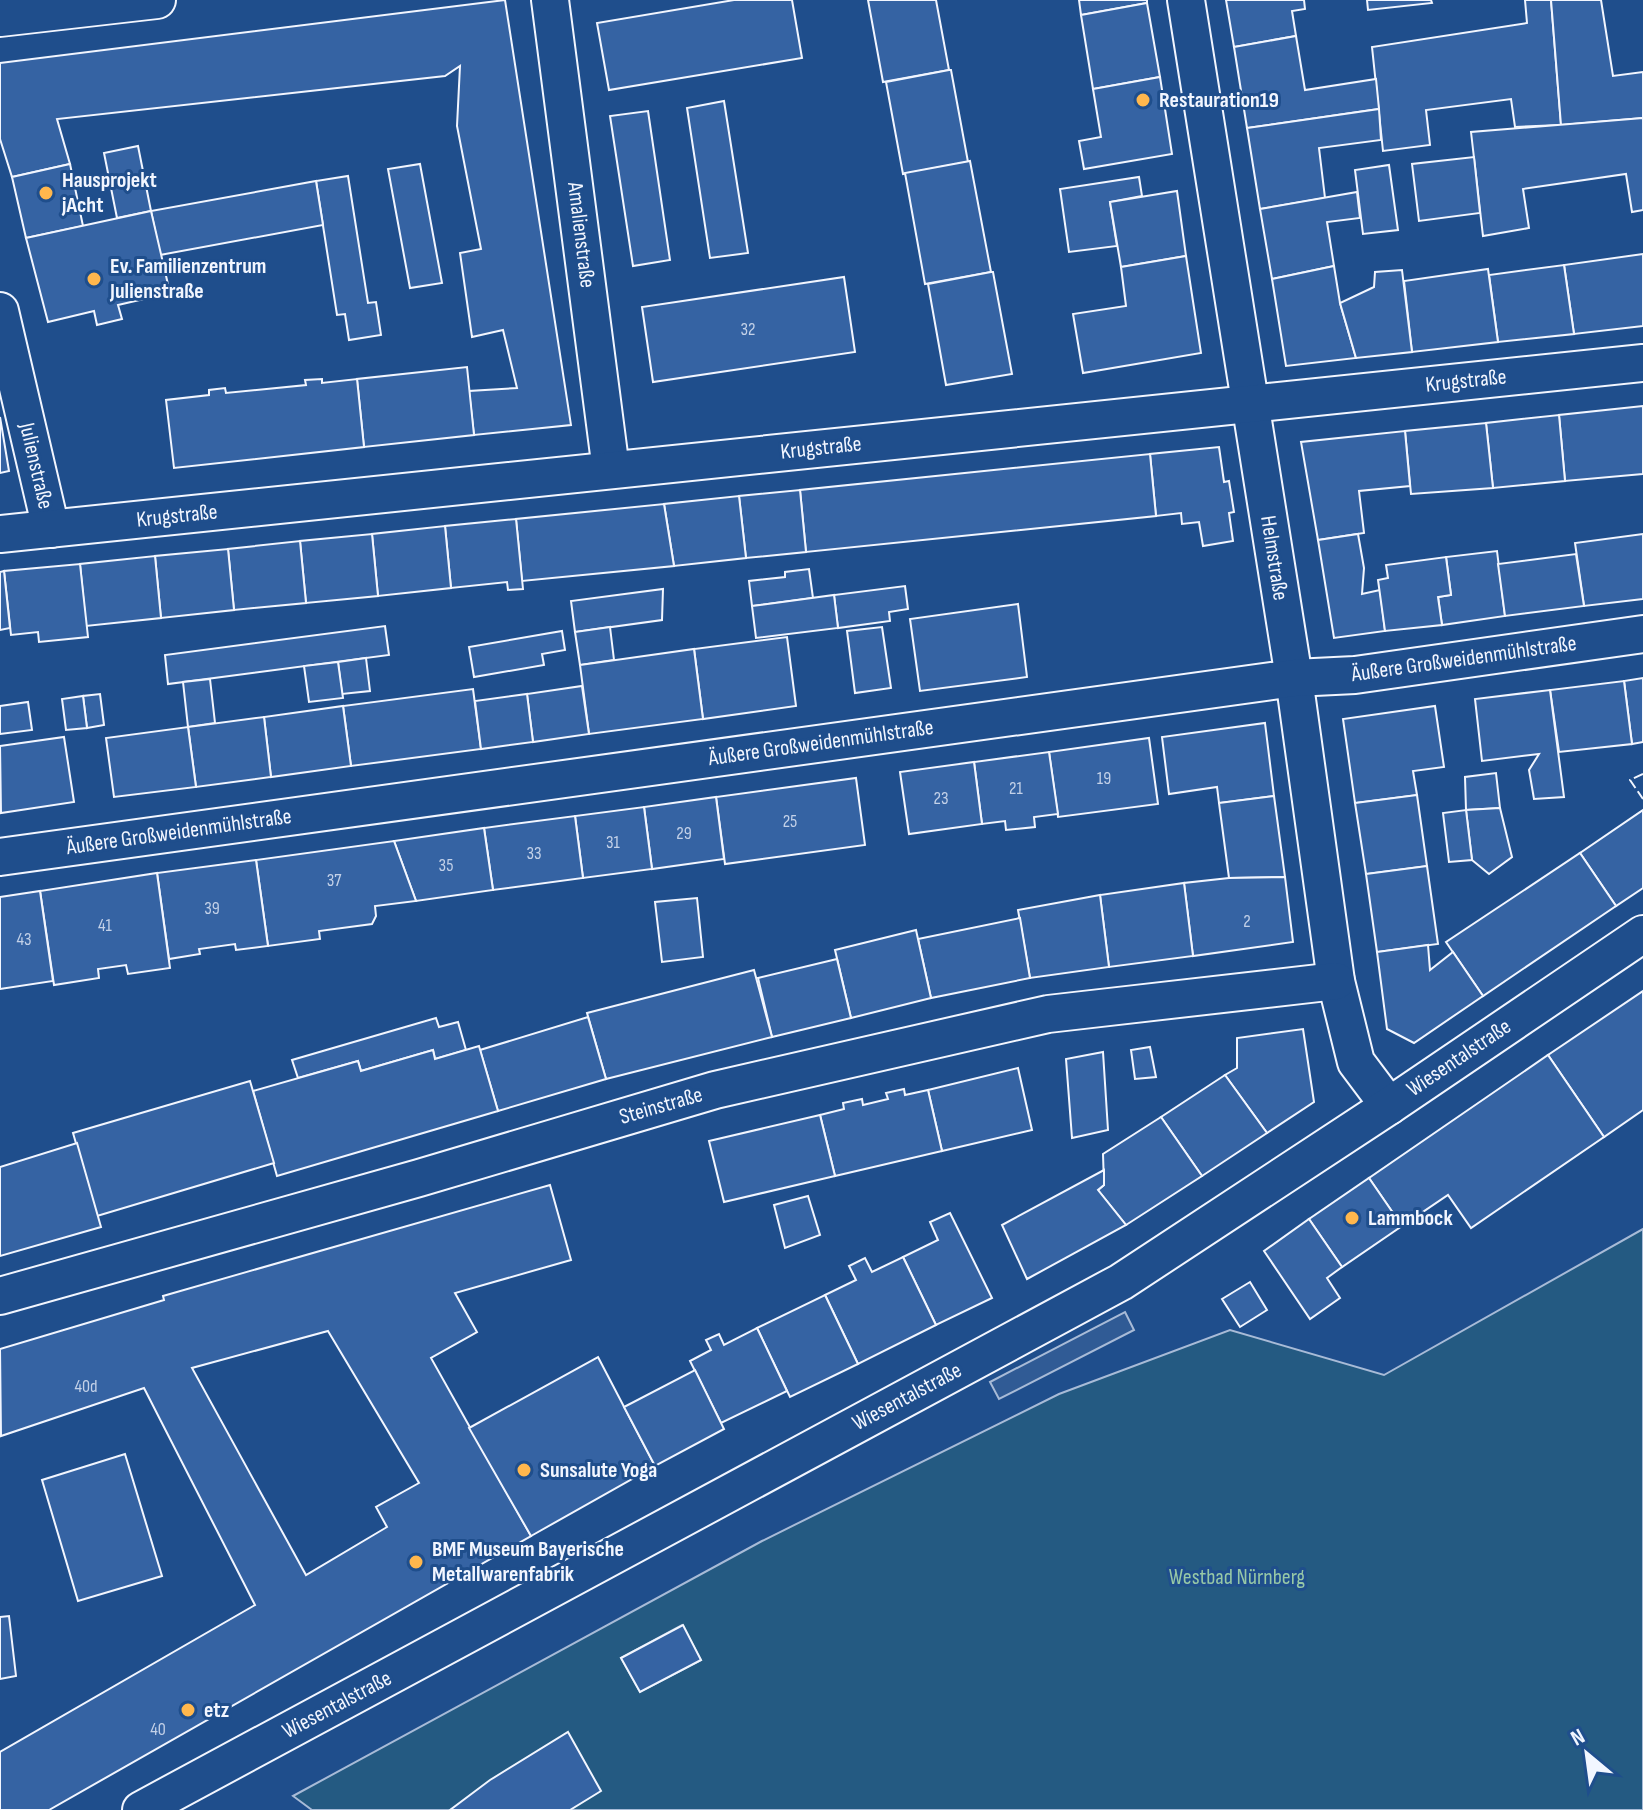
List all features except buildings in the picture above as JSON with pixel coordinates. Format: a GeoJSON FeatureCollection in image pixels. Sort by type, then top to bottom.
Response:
{"type":"FeatureCollection","features":[{"type":"Feature","properties":{"kind":"street"},"geometry":{"type":"LineString","coordinates":[[0,18],[157,0]]}},
{"type":"Feature","properties":{"kind":"street","name":"Amalienstraße"},"geometry":{"type":"LineString","coordinates":[[550,0],[611,470]]}},
{"type":"Feature","properties":{"kind":"street","name":"Helmstraße"},"geometry":{"type":"LineString","coordinates":[[1186,0],[1294,678],[1336,981],[1356,1062],[1389,1106]]}},
{"type":"Feature","properties":{"kind":"street","name":"Julienstraße"},"geometry":{"type":"LineString","coordinates":[[0,311],[51,529]]}},
{"type":"Feature","properties":{"kind":"street","name":"Krugstraße"},"geometry":{"type":"LineString","coordinates":[[0,534],[1643,363]]}},
{"type":"Feature","properties":{"kind":"street","name":"Äußere Großweidenmühlstraße"},"geometry":{"type":"LineString","coordinates":[[0,857],[1294,678],[1355,675],[1643,634]]}},
{"type":"Feature","properties":{"kind":"street","name":"Wiesentalstraße"},"geometry":{"type":"LineString","coordinates":[[141,1810],[1121,1282],[1643,934]]}},
{"type":"Feature","properties":{"kind":"street","name":"Steinstraße"},"geometry":{"type":"LineString","coordinates":[[0,1296],[730,1087],[1048,1014],[1336,981]]}},
{"type":"Feature","properties":{"kind":"green space","name":"Westbad Nürnberg"},"geometry":{"type":"Polygon","coordinates":[[[1643,1229],[1643,1810],[312,1810],[293,1796],[762,1541],[1059,1394],[1230,1330],[1384,1375],[1643,1229]],[[682,1625],[621,1658],[640,1692],[701,1660],[682,1625]]]}},
{"type":"Feature","properties":{"kind":"shaded area"},"geometry":{"type":"Polygon","coordinates":[[[1125,1312],[1134,1330],[999,1399],[990,1382],[1125,1312]]]}},
{"type":"Feature","properties":{"kind":"fence"},"geometry":{"type":"LineString","coordinates":[[1643,774],[1630,780],[1643,799]]}},
{"type":"Feature","properties":{"kind":"place","name":"Restauration19"},"geometry":{"type":"Point","coordinates":[1143,100]}},
{"type":"Feature","properties":{"kind":"place","name":"Hausprojekt jAcht"},"geometry":{"type":"Point","coordinates":[46,193]}},
{"type":"Feature","properties":{"kind":"place","name":"Ev. Familienzentrum Julienstraße"},"geometry":{"type":"Point","coordinates":[94,279]}},
{"type":"Feature","properties":{"kind":"place","name":"Lammbock"},"geometry":{"type":"Point","coordinates":[1352,1218]}},
{"type":"Feature","properties":{"kind":"place","name":"Sunsalute Yoga"},"geometry":{"type":"Point","coordinates":[524,1470]}},
{"type":"Feature","properties":{"kind":"place","name":"BMF Museum Bayerische Metallwarenfabrik"},"geometry":{"type":"Point","coordinates":[416,1562]}},
{"type":"Feature","properties":{"kind":"place","name":"etz"},"geometry":{"type":"Point","coordinates":[188,1710]}}]}
